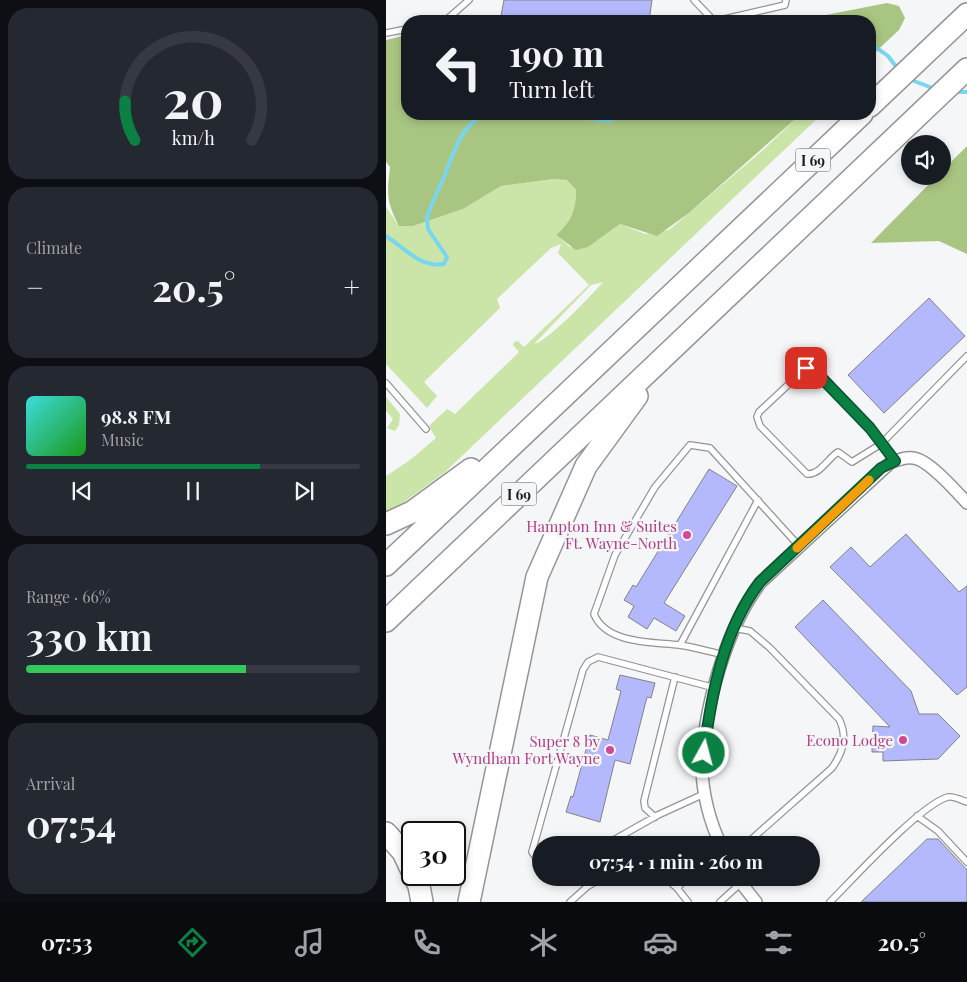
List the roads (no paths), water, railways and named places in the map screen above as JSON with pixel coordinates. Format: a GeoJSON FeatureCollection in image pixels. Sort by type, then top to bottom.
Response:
{"type":"FeatureCollection","features":[{"type":"Feature","properties":{"kind":"highway","name":"I 69"},"geometry":{"type":"LineString","coordinates":[[876,100],[967,14]]}},
{"type":"Feature","properties":{"kind":"highway","name":"I 69"},"geometry":{"type":"LineString","coordinates":[[386,621],[967,69]]}},
{"type":"Feature","properties":{"kind":"highway","name":"I 69"},"geometry":{"type":"LineString","coordinates":[[386,565],[855,120]]}},
{"type":"Feature","properties":{"kind":"highway"},"geometry":{"type":"LineString","coordinates":[[469,902],[537,577],[586,466],[636,398],[653,367]]}},
{"type":"Feature","properties":{"kind":"highway"},"geometry":{"type":"LineString","coordinates":[[386,524],[412,512],[539,421]]}},
{"type":"Feature","properties":{"kind":"highway"},"geometry":{"type":"LineString","coordinates":[[386,833],[401,850]]}},
{"type":"Feature","properties":{"kind":"highway"},"geometry":{"type":"LineString","coordinates":[[419,886],[422,902]]}},
{"type":"Feature","properties":{"kind":"street"},"geometry":{"type":"LineString","coordinates":[[718,836],[707,806],[702,768],[708,723],[715,688],[734,628],[747,600],[760,582],[881,468],[895,461],[915,458],[925,463],[967,502]]}},
{"type":"Feature","properties":{"kind":"street"},"geometry":{"type":"LineString","coordinates":[[744,886],[756,902]]}},
{"type":"Feature","properties":{"kind":"lane"},"geometry":{"type":"LineString","coordinates":[[452,15],[469,0]]}},
{"type":"Feature","properties":{"kind":"lane"},"geometry":{"type":"LineString","coordinates":[[694,0],[709,15]]}},
{"type":"Feature","properties":{"kind":"lane"},"geometry":{"type":"LineString","coordinates":[[741,15],[785,5],[786,0]]}},
{"type":"Feature","properties":{"kind":"lane"},"geometry":{"type":"LineString","coordinates":[[386,34],[401,30]]}},
{"type":"Feature","properties":{"kind":"lane"},"geometry":{"type":"LineString","coordinates":[[895,461],[882,444],[870,428],[814,370],[806,368],[757,416],[760,426],[807,474],[812,474],[838,452],[852,462],[882,444],[967,356]]}},
{"type":"Feature","properties":{"kind":"lane"},"geometry":{"type":"LineString","coordinates":[[386,383],[426,429]]}},
{"type":"Feature","properties":{"kind":"lane"},"geometry":{"type":"LineString","coordinates":[[725,655],[680,645],[656,645],[627,638],[601,628],[597,622],[594,614],[614,555],[655,487],[690,445],[710,448],[799,546]]}},
{"type":"Feature","properties":{"kind":"lane"},"geometry":{"type":"LineString","coordinates":[[680,645],[758,500]]}},
{"type":"Feature","properties":{"kind":"lane"},"geometry":{"type":"LineString","coordinates":[[734,628],[750,631],[770,648],[839,718],[843,727],[841,754],[832,768],[755,836]]}},
{"type":"Feature","properties":{"kind":"lane"},"geometry":{"type":"LineString","coordinates":[[536,836],[583,670],[588,662],[598,656],[715,688]]}},
{"type":"Feature","properties":{"kind":"lane"},"geometry":{"type":"LineString","coordinates":[[655,817],[646,808],[644,801],[675,677]]}},
{"type":"Feature","properties":{"kind":"lane"},"geometry":{"type":"LineString","coordinates":[[621,836],[655,817],[706,793]]}},
{"type":"Feature","properties":{"kind":"lane"},"geometry":{"type":"LineString","coordinates":[[830,902],[917,816],[938,801],[951,797],[967,802]]}},
{"type":"Feature","properties":{"kind":"lane"},"geometry":{"type":"LineString","coordinates":[[917,816],[938,831],[967,862]]}},
{"type":"Feature","properties":{"kind":"lane"},"geometry":{"type":"LineString","coordinates":[[570,902],[588,886]]}},
{"type":"Feature","properties":{"kind":"lane"},"geometry":{"type":"LineString","coordinates":[[675,886],[688,902]]}},
{"type":"Feature","properties":{"kind":"lane"},"geometry":{"type":"LineString","coordinates":[[720,902],[734,886]]}},
{"type":"Feature","properties":{"kind":"waterway"},"geometry":{"type":"LineString","coordinates":[[876,47],[888,56],[898,69]]}},
{"type":"Feature","properties":{"kind":"waterway"},"geometry":{"type":"LineString","coordinates":[[909,79],[935,89]]}},
{"type":"Feature","properties":{"kind":"waterway"},"geometry":{"type":"LineString","coordinates":[[954,92],[967,92]]}},
{"type":"Feature","properties":{"kind":"waterway"},"geometry":{"type":"LineString","coordinates":[[386,236],[420,260],[427,263],[444,264],[447,257],[428,229],[427,217],[459,141],[464,132],[476,120]]}},
{"type":"Feature","properties":{"kind":"waterway"},"geometry":{"type":"LineString","coordinates":[[603,120],[610,120]]}},
{"type":"Feature","properties":{"kind":"place","name":"Hampton Inn & Suites Ft. Wayne-North"},"geometry":{"type":"Point","coordinates":[687,535]}},
{"type":"Feature","properties":{"kind":"place","name":"Econo Lodge"},"geometry":{"type":"Point","coordinates":[903,740]}},
{"type":"Feature","properties":{"kind":"place","name":"Super 8 by Wyndham Fort Wayne"},"geometry":{"type":"Point","coordinates":[610,750]}}]}
